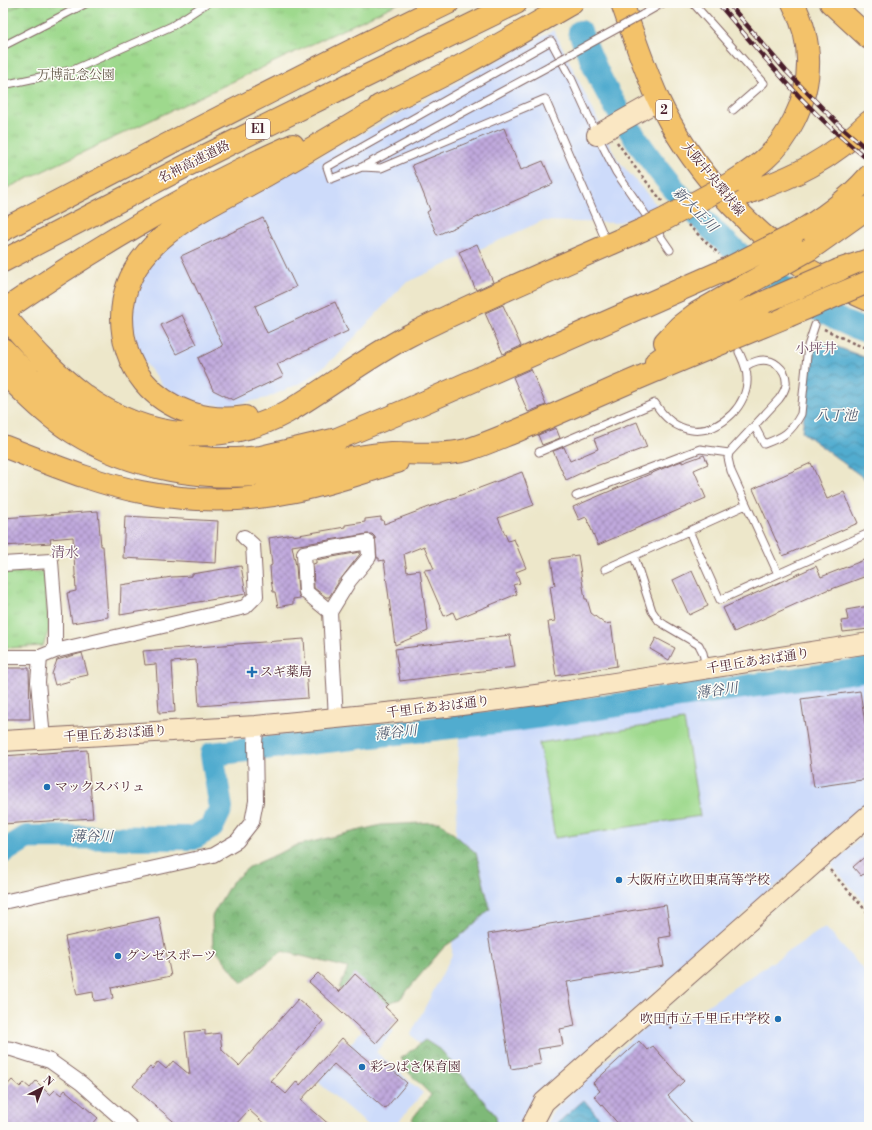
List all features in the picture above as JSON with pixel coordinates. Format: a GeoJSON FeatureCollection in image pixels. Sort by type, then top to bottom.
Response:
{"type":"FeatureCollection","features":[{"type":"Feature","properties":{"kind":"main road","name":"E1"},"geometry":{"type":"LineString","coordinates":[[3,230],[330,60],[448,3]]}},
{"type":"Feature","properties":{"kind":"main road","name":"名神高速道路"},"geometry":{"type":"LineString","coordinates":[[3,261],[207,155],[516,3]]}},
{"type":"Feature","properties":{"kind":"main road"},"geometry":{"type":"LineString","coordinates":[[346,374],[248,417],[215,419],[193,414],[170,404],[150,390],[136,370],[124,342],[122,311],[124,296],[129,279],[148,251],[172,229],[202,209],[269,174],[393,100],[537,24],[572,3]]}},
{"type":"Feature","properties":{"kind":"main road","name":"大阪中央環状線"},"geometry":{"type":"LineString","coordinates":[[622,3],[645,68],[659,100],[686,148],[730,204],[761,234],[802,266],[860,296],[869,288]]}},
{"type":"Feature","properties":{"kind":"main road"},"geometry":{"type":"LineString","coordinates":[[738,188],[752,170],[768,157],[779,144],[789,130],[803,99],[809,66],[808,49],[800,15],[793,3]]}},
{"type":"Feature","properties":{"kind":"main road"},"geometry":{"type":"LineString","coordinates":[[831,3],[869,38]]}},
{"type":"Feature","properties":{"kind":"main road"},"geometry":{"type":"LineString","coordinates":[[3,311],[158,214],[220,180],[282,150],[393,100]]}},
{"type":"Feature","properties":{"kind":"main road"},"geometry":{"type":"LineString","coordinates":[[3,314],[43,359],[62,377],[99,406],[125,419],[146,427],[168,432],[210,435],[238,430],[286,412],[407,337],[665,219],[738,188],[770,185],[797,174],[822,161],[839,149],[869,122]]}},
{"type":"Feature","properties":{"kind":"main road"},"geometry":{"type":"LineString","coordinates":[[3,215],[192,131]]}},
{"type":"Feature","properties":{"kind":"main road"},"geometry":{"type":"LineString","coordinates":[[618,387],[633,375],[688,319],[746,285],[801,242],[835,209],[850,197],[869,176]]}},
{"type":"Feature","properties":{"kind":"main road"},"geometry":{"type":"LineString","coordinates":[[3,349],[30,377],[60,403],[90,423],[119,436],[142,445],[167,452],[192,456],[215,459],[262,457],[337,439],[416,406],[725,270],[801,242],[869,207]]}},
{"type":"Feature","properties":{"kind":"main road"},"geometry":{"type":"LineString","coordinates":[[618,387],[640,374],[696,333],[839,270],[869,260]]}},
{"type":"Feature","properties":{"kind":"main road"},"geometry":{"type":"LineString","coordinates":[[3,372],[40,407],[73,432],[126,458],[164,469],[204,475],[234,476],[276,473],[371,455],[388,453],[450,453],[482,444],[544,420],[618,387],[788,316],[869,288]]}},
{"type":"Feature","properties":{"kind":"main road"},"geometry":{"type":"LineString","coordinates":[[3,446],[104,483],[141,492],[174,497],[209,499],[238,499],[295,491],[427,453]]}},
{"type":"Feature","properties":{"kind":"street"},"geometry":{"type":"LineString","coordinates":[[604,132],[659,100]]}},
{"type":"Feature","properties":{"kind":"street"},"geometry":{"type":"LineString","coordinates":[[3,657],[40,657],[55,651],[245,607],[256,596],[253,545],[244,537]]}},
{"type":"Feature","properties":{"kind":"street"},"geometry":{"type":"LineString","coordinates":[[330,612],[306,592],[304,553],[368,542],[369,557],[349,581],[330,612],[336,718]]}},
{"type":"Feature","properties":{"kind":"street"},"geometry":{"type":"LineString","coordinates":[[3,564],[51,561],[55,614],[55,651]]}},
{"type":"Feature","properties":{"kind":"street","name":"千里丘あおば通り"},"geometry":{"type":"LineString","coordinates":[[3,741],[256,726],[446,707],[551,693],[869,643]]}},
{"type":"Feature","properties":{"kind":"street"},"geometry":{"type":"LineString","coordinates":[[40,657],[38,682],[43,739]]}},
{"type":"Feature","properties":{"kind":"street"},"geometry":{"type":"LineString","coordinates":[[3,902],[213,855],[237,841],[252,822],[256,801],[256,726]]}},
{"type":"Feature","properties":{"kind":"street"},"geometry":{"type":"LineString","coordinates":[[531,1127],[544,1102],[869,815]]}},
{"type":"Feature","properties":{"kind":"street"},"geometry":{"type":"LineString","coordinates":[[3,1048],[12,1049],[50,1061],[81,1083],[131,1127]]}},
{"type":"Feature","properties":{"kind":"lane"},"geometry":{"type":"LineString","coordinates":[[3,46],[87,3]]}},
{"type":"Feature","properties":{"kind":"lane"},"geometry":{"type":"LineString","coordinates":[[3,85],[73,70],[172,26],[207,3]]}},
{"type":"Feature","properties":{"kind":"lane"},"geometry":{"type":"LineString","coordinates":[[663,3],[642,15],[550,66],[362,167],[331,179],[327,167],[551,41],[571,78],[604,132],[616,172],[670,250]]}},
{"type":"Feature","properties":{"kind":"lane"},"geometry":{"type":"LineString","coordinates":[[693,3],[764,83],[733,110]]}},
{"type":"Feature","properties":{"kind":"lane"},"geometry":{"type":"LineString","coordinates":[[362,167],[381,168],[545,99],[608,245]]}},
{"type":"Feature","properties":{"kind":"lane"},"geometry":{"type":"LineString","coordinates":[[755,426],[764,444],[782,437],[796,423],[801,414],[808,346],[815,325]]}},
{"type":"Feature","properties":{"kind":"lane"},"geometry":{"type":"LineString","coordinates":[[540,452],[655,403],[661,413],[676,425],[693,430],[712,428],[727,419],[740,404],[746,388],[746,366],[739,352]]}},
{"type":"Feature","properties":{"kind":"lane"},"geometry":{"type":"LineString","coordinates":[[746,366],[756,361],[770,361],[781,368],[786,384],[779,399],[729,454],[728,458],[731,471],[778,574]]}},
{"type":"Feature","properties":{"kind":"lane"},"geometry":{"type":"LineString","coordinates":[[576,496],[700,449],[729,454]]}},
{"type":"Feature","properties":{"kind":"lane"},"geometry":{"type":"LineString","coordinates":[[605,569],[746,505]]}},
{"type":"Feature","properties":{"kind":"lane"},"geometry":{"type":"LineString","coordinates":[[689,531],[720,600],[869,533]]}},
{"type":"Feature","properties":{"kind":"lane"},"geometry":{"type":"LineString","coordinates":[[634,556],[655,616],[665,625],[699,645],[703,653],[706,669]]}},
{"type":"Feature","properties":{"kind":"path"},"geometry":{"type":"LineString","coordinates":[[829,869],[869,914]]}},
{"type":"Feature","properties":{"kind":"path"},"geometry":{"type":"LineString","coordinates":[[657,1013],[673,1030]]}},
{"type":"Feature","properties":{"kind":"shaded area"},"geometry":{"type":"Polygon","coordinates":[[[554,30],[617,159],[661,210],[616,223],[542,221],[405,283],[338,355],[307,380],[267,398],[228,406],[191,402],[164,387],[140,356],[132,323],[135,293],[145,269],[167,247],[202,220],[554,30]]]}},
{"type":"Feature","properties":{"kind":"shaded area","name":"大阪府立吹田東高等学校"},"geometry":{"type":"Polygon","coordinates":[[[869,674],[869,805],[536,1096],[519,1127],[494,1127],[411,1034],[452,955],[459,736],[869,674]]]}},
{"type":"Feature","properties":{"kind":"shaded area"},"geometry":{"type":"Polygon","coordinates":[[[869,831],[869,907],[831,865],[869,831]]]}},
{"type":"Feature","properties":{"kind":"shaded area","name":"吹田市立千里丘中学校"},"geometry":{"type":"Polygon","coordinates":[[[825,927],[869,976],[869,1127],[546,1127],[551,1114],[570,1094],[661,1012],[675,1027],[825,927]]]}},
{"type":"Feature","properties":{"kind":"shaded area","name":"彩つばさ保育園"},"geometry":{"type":"Polygon","coordinates":[[[375,1015],[394,1031],[376,1052],[423,1093],[394,1127],[370,1127],[318,1082],[375,1015]]]}},
{"type":"Feature","properties":{"kind":"green space","name":"万博記念公園"},"geometry":{"type":"Polygon","coordinates":[[[3,3],[399,3],[3,190],[3,3]]]}},
{"type":"Feature","properties":{"kind":"green space"},"geometry":{"type":"Polygon","coordinates":[[[3,3],[23,3],[3,13],[3,3]]]}},
{"type":"Feature","properties":{"kind":"green space"},"geometry":{"type":"Polygon","coordinates":[[[44,571],[49,629],[43,646],[6,648],[2,622],[3,573],[44,571]]]}},
{"type":"Feature","properties":{"kind":"green space"},"geometry":{"type":"Polygon","coordinates":[[[684,720],[700,816],[555,838],[539,743],[684,720]]]}},
{"type":"Feature","properties":{"kind":"green space"},"geometry":{"type":"Polygon","coordinates":[[[440,822],[476,853],[490,909],[464,933],[444,947],[400,999],[367,1010],[339,988],[348,968],[282,951],[242,983],[213,946],[212,916],[231,883],[249,867],[295,846],[381,825],[440,822]]]}},
{"type":"Feature","properties":{"kind":"green space"},"geometry":{"type":"Polygon","coordinates":[[[425,1040],[442,1051],[496,1116],[497,1127],[419,1127],[412,1119],[431,1095],[410,1074],[401,1058],[425,1040]]]}},
{"type":"Feature","properties":{"kind":"water","name":"八丁池"},"geometry":{"type":"Polygon","coordinates":[[[816,339],[869,359],[869,482],[802,432],[812,342],[816,339]]]}},
{"type":"Feature","properties":{"kind":"water"},"geometry":{"type":"Polygon","coordinates":[[[584,1100],[603,1123],[598,1127],[553,1127],[584,1100]]]}},
{"type":"Feature","properties":{"kind":"building"},"geometry":{"type":"Polygon","coordinates":[[[504,128],[521,170],[543,161],[553,184],[437,235],[427,212],[430,210],[412,165],[504,128]]]}},
{"type":"Feature","properties":{"kind":"building"},"geometry":{"type":"Polygon","coordinates":[[[263,218],[296,287],[255,306],[267,333],[335,302],[348,331],[277,364],[283,376],[233,400],[213,390],[198,358],[223,346],[181,256],[263,218]]]}},
{"type":"Feature","properties":{"kind":"building"},"geometry":{"type":"Polygon","coordinates":[[[477,244],[493,282],[476,290],[459,252],[477,244]]]}},
{"type":"Feature","properties":{"kind":"building"},"geometry":{"type":"Polygon","coordinates":[[[503,305],[521,346],[503,354],[485,313],[503,305]]]}},
{"type":"Feature","properties":{"kind":"building"},"geometry":{"type":"Polygon","coordinates":[[[182,315],[197,344],[176,354],[161,325],[182,315]]]}},
{"type":"Feature","properties":{"kind":"building"},"geometry":{"type":"Polygon","coordinates":[[[531,369],[546,405],[528,412],[513,377],[531,369]]]}},
{"type":"Feature","properties":{"kind":"building"},"geometry":{"type":"Polygon","coordinates":[[[637,422],[647,447],[596,466],[566,480],[553,451],[564,447],[570,461],[598,449],[594,439],[637,422]]]}},
{"type":"Feature","properties":{"kind":"building"},"geometry":{"type":"Polygon","coordinates":[[[556,428],[560,438],[542,445],[538,435],[556,428]]]}},
{"type":"Feature","properties":{"kind":"building"},"geometry":{"type":"Polygon","coordinates":[[[704,455],[708,464],[694,470],[706,498],[598,545],[586,517],[579,520],[573,507],[671,465],[682,461],[682,463],[704,455]]]}},
{"type":"Feature","properties":{"kind":"building"},"geometry":{"type":"Polygon","coordinates":[[[811,463],[827,499],[844,492],[858,523],[783,556],[753,489],[811,463]]]}},
{"type":"Feature","properties":{"kind":"building"},"geometry":{"type":"Polygon","coordinates":[[[522,472],[534,505],[498,518],[508,541],[514,539],[526,568],[516,572],[520,583],[513,585],[517,594],[456,619],[453,612],[444,616],[424,570],[434,569],[424,546],[404,554],[407,572],[420,570],[428,631],[395,645],[384,560],[379,561],[379,558],[377,558],[375,537],[372,534],[367,534],[292,546],[300,598],[293,599],[293,604],[278,607],[271,580],[270,566],[272,565],[269,538],[293,534],[293,536],[345,527],[345,525],[365,522],[365,519],[381,517],[384,524],[522,472]]]}},
{"type":"Feature","properties":{"kind":"building"},"geometry":{"type":"Polygon","coordinates":[[[98,511],[101,546],[103,546],[108,617],[72,623],[67,593],[76,591],[73,537],[50,539],[51,543],[3,546],[3,518],[98,511]]]}},
{"type":"Feature","properties":{"kind":"building"},"geometry":{"type":"Polygon","coordinates":[[[125,516],[218,521],[216,563],[123,558],[125,516]]]}},
{"type":"Feature","properties":{"kind":"building"},"geometry":{"type":"Polygon","coordinates":[[[360,552],[340,580],[338,580],[338,583],[329,597],[326,597],[314,588],[313,564],[316,563],[316,560],[360,552]]]}},
{"type":"Feature","properties":{"kind":"building"},"geometry":{"type":"Polygon","coordinates":[[[578,555],[585,599],[587,599],[591,613],[605,624],[611,623],[617,666],[556,676],[548,622],[555,621],[550,586],[555,585],[551,559],[578,555]]]}},
{"type":"Feature","properties":{"kind":"building"},"geometry":{"type":"Polygon","coordinates":[[[869,558],[869,575],[829,589],[734,632],[723,608],[816,566],[821,577],[869,558]]]}},
{"type":"Feature","properties":{"kind":"building"},"geometry":{"type":"Polygon","coordinates":[[[241,566],[246,594],[120,615],[121,585],[172,577],[192,576],[192,574],[241,566]]]}},
{"type":"Feature","properties":{"kind":"building"},"geometry":{"type":"Polygon","coordinates":[[[692,571],[708,606],[689,615],[673,580],[692,571]]]}},
{"type":"Feature","properties":{"kind":"building"},"geometry":{"type":"Polygon","coordinates":[[[869,606],[869,629],[843,632],[841,621],[848,620],[846,610],[869,606]]]}},
{"type":"Feature","properties":{"kind":"building"},"geometry":{"type":"Polygon","coordinates":[[[510,635],[515,667],[400,681],[395,649],[510,635]]]}},
{"type":"Feature","properties":{"kind":"building"},"geometry":{"type":"Polygon","coordinates":[[[656,638],[675,648],[669,660],[650,649],[656,638]]]}},
{"type":"Feature","properties":{"kind":"building","name":"スギ薬局"},"geometry":{"type":"Polygon","coordinates":[[[304,639],[308,698],[199,706],[196,660],[172,662],[175,712],[159,713],[156,664],[145,665],[143,651],[304,639]]]}},
{"type":"Feature","properties":{"kind":"building"},"geometry":{"type":"Polygon","coordinates":[[[82,653],[88,675],[69,679],[70,681],[55,685],[52,674],[57,660],[82,653]]]}},
{"type":"Feature","properties":{"kind":"building"},"geometry":{"type":"Polygon","coordinates":[[[3,668],[29,668],[30,719],[3,719],[3,668]]]}},
{"type":"Feature","properties":{"kind":"building"},"geometry":{"type":"Polygon","coordinates":[[[860,691],[869,749],[869,779],[814,787],[801,699],[860,691]]]}},
{"type":"Feature","properties":{"kind":"building","name":"マックスバリュ"},"geometry":{"type":"Polygon","coordinates":[[[87,750],[93,818],[3,824],[3,756],[87,750]]]}},
{"type":"Feature","properties":{"kind":"building"},"geometry":{"type":"Polygon","coordinates":[[[869,853],[869,869],[861,876],[853,867],[869,853]]]}},
{"type":"Feature","properties":{"kind":"building"},"geometry":{"type":"Polygon","coordinates":[[[666,905],[671,936],[659,938],[664,966],[567,982],[575,1026],[560,1029],[563,1045],[538,1049],[541,1064],[511,1069],[488,934],[666,905]]]}},
{"type":"Feature","properties":{"kind":"building","name":"グンゼスポーツ"},"geometry":{"type":"Polygon","coordinates":[[[159,917],[171,976],[111,988],[113,998],[94,1001],[93,992],[77,995],[65,937],[159,917]]]}},
{"type":"Feature","properties":{"kind":"building"},"geometry":{"type":"Polygon","coordinates":[[[318,973],[339,992],[355,974],[388,1004],[385,1007],[398,1019],[376,1043],[309,982],[318,973]]]}},
{"type":"Feature","properties":{"kind":"building"},"geometry":{"type":"Polygon","coordinates":[[[298,999],[323,1021],[271,1081],[286,1094],[297,1081],[300,1085],[342,1038],[376,1068],[382,1061],[407,1083],[385,1109],[334,1064],[301,1100],[332,1127],[268,1127],[249,1110],[233,1127],[180,1127],[133,1086],[150,1067],[152,1069],[158,1062],[166,1069],[173,1061],[190,1075],[185,1032],[205,1030],[205,1035],[220,1033],[222,1050],[239,1066],[298,999]]]}},
{"type":"Feature","properties":{"kind":"building"},"geometry":{"type":"Polygon","coordinates":[[[639,1041],[647,1050],[653,1046],[684,1081],[668,1096],[696,1127],[621,1127],[594,1096],[600,1091],[593,1083],[639,1041]]]}},
{"type":"Feature","properties":{"kind":"building"},"geometry":{"type":"Polygon","coordinates":[[[12,1080],[20,1087],[24,1083],[30,1088],[36,1081],[50,1095],[55,1090],[61,1095],[65,1090],[98,1118],[90,1127],[3,1127],[3,1090],[12,1080]]]}},
{"type":"Feature","properties":{"kind":"waterway","name":"新大正川"},"geometry":{"type":"LineString","coordinates":[[580,32],[601,80],[628,126],[648,156],[694,212],[747,261],[776,282],[829,315],[869,332]]}},
{"type":"Feature","properties":{"kind":"waterway","name":"薄谷川"},"geometry":{"type":"LineString","coordinates":[[3,852],[27,837],[193,838],[212,827],[221,808],[212,754],[513,720],[869,669]]}},
{"type":"Feature","properties":{"kind":"railway"},"geometry":{"type":"LineString","coordinates":[[718,3],[789,86],[828,125],[869,160]]}},
{"type":"Feature","properties":{"kind":"railway"},"geometry":{"type":"LineString","coordinates":[[728,3],[786,71],[839,125],[869,151]]}},
{"type":"Feature","properties":{"kind":"place","name":"スギ薬局"},"geometry":{"type":"Point","coordinates":[252,672]}},
{"type":"Feature","properties":{"kind":"place","name":"マックスバリュ"},"geometry":{"type":"Point","coordinates":[47,787]}},
{"type":"Feature","properties":{"kind":"place","name":"大阪府立吹田東高等学校"},"geometry":{"type":"Point","coordinates":[619,880]}},
{"type":"Feature","properties":{"kind":"place","name":"グンゼスポーツ"},"geometry":{"type":"Point","coordinates":[118,956]}},
{"type":"Feature","properties":{"kind":"place","name":"吹田市立千里丘中学校"},"geometry":{"type":"Point","coordinates":[778,1019]}},
{"type":"Feature","properties":{"kind":"place","name":"彩つばさ保育園"},"geometry":{"type":"Point","coordinates":[362,1067]}},
{"type":"Feature","properties":{"kind":"district","name":"小坪井"},"geometry":{"type":"Point","coordinates":[816,349]}},
{"type":"Feature","properties":{"kind":"district","name":"清水"},"geometry":{"type":"Point","coordinates":[65,553]}}]}
